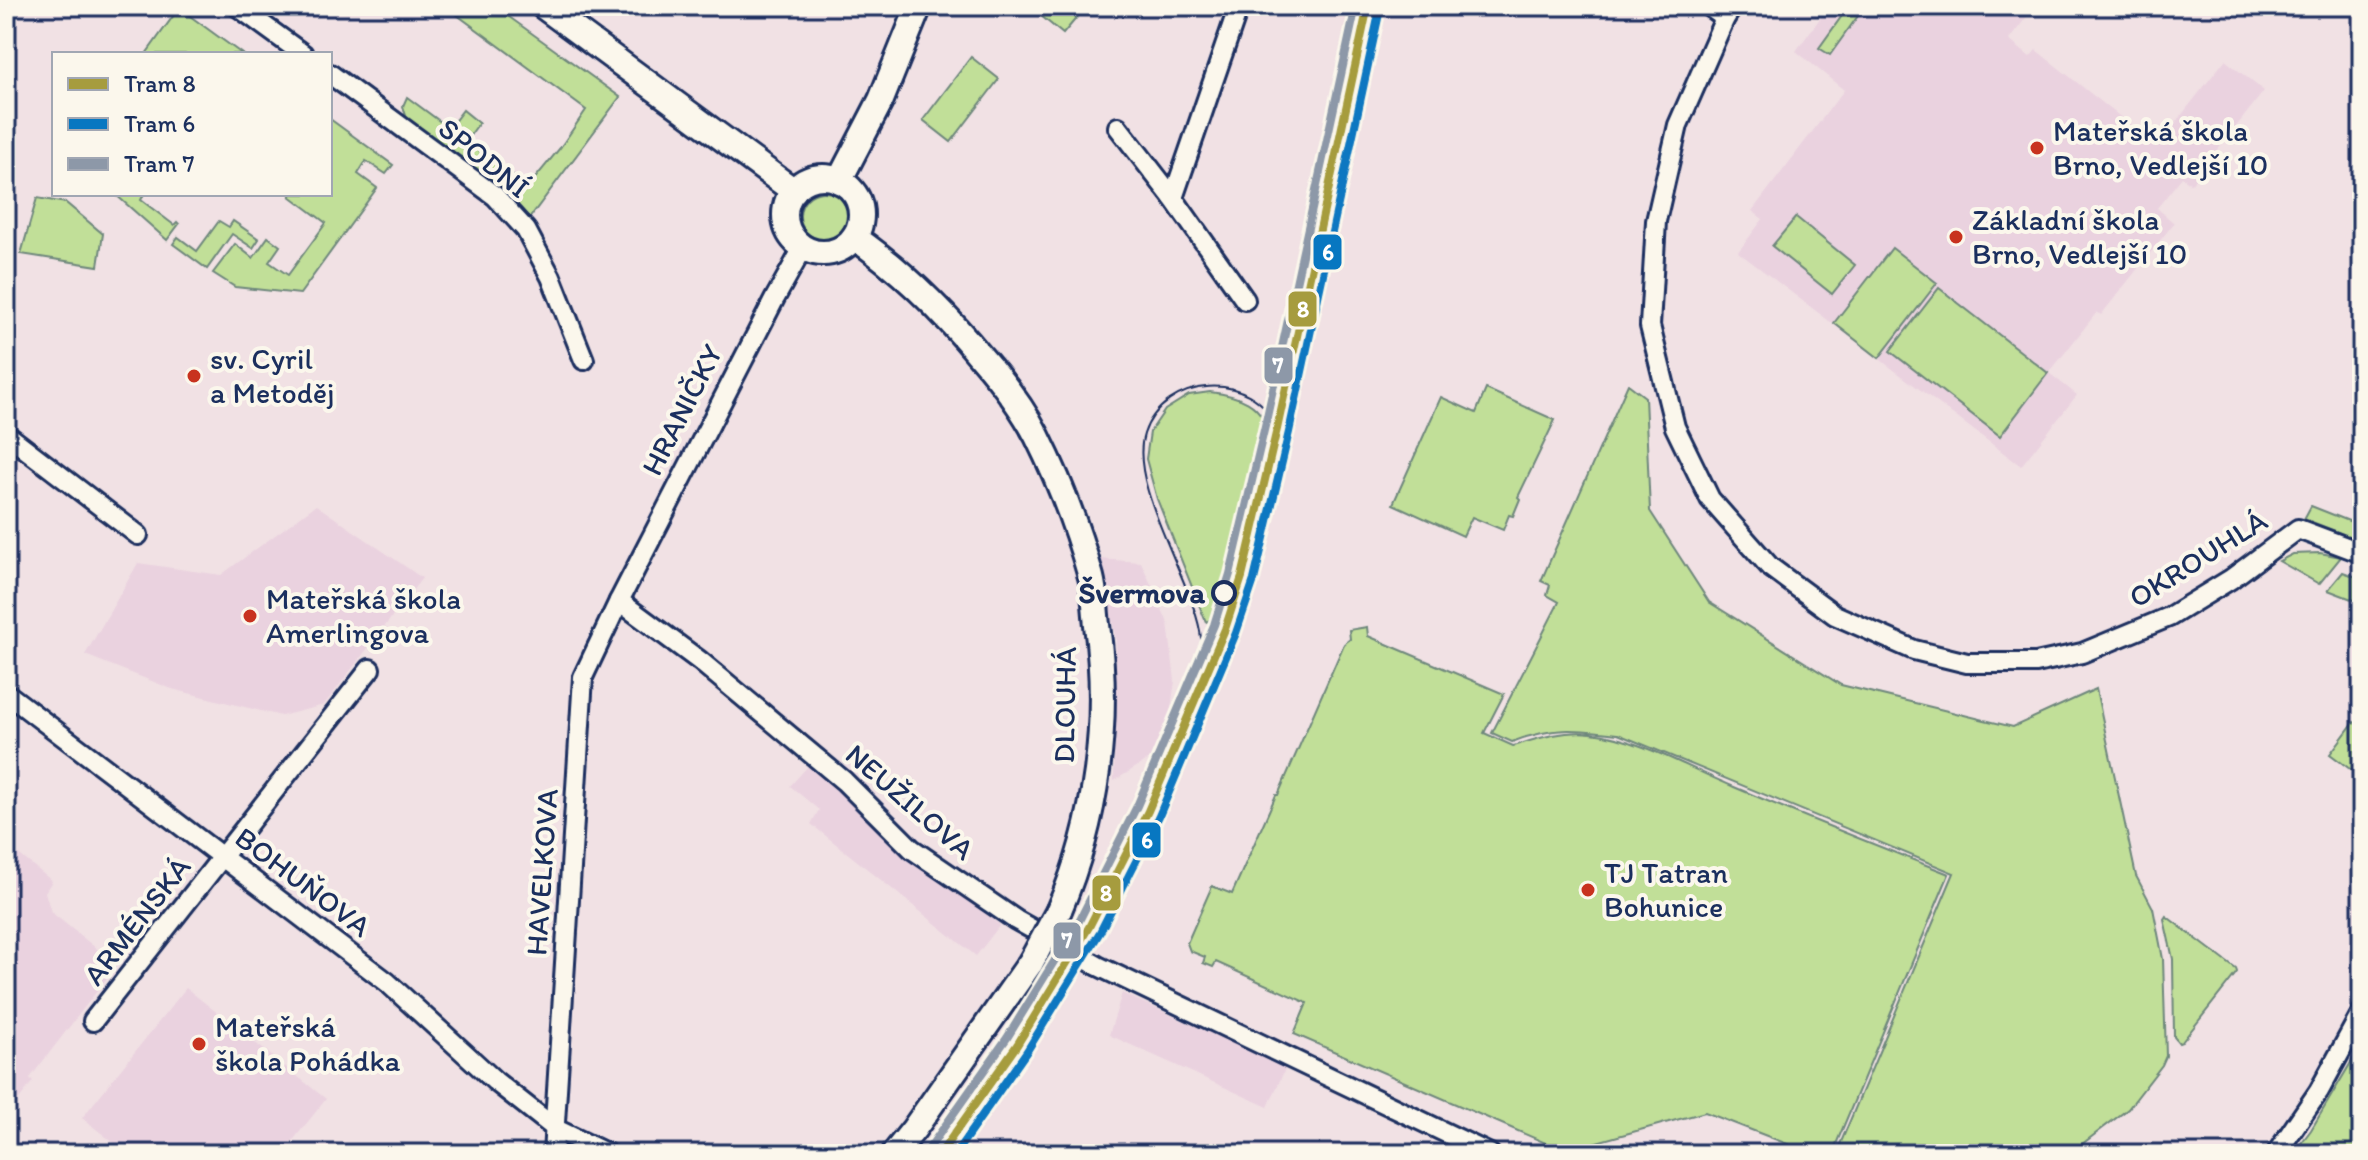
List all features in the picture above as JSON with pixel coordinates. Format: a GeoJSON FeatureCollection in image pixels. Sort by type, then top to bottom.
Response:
{"type":"FeatureCollection","features":[{"type":"Feature","properties":{"kind":"street"},"geometry":{"type":"LineString","coordinates":[[237,6],[300,52]]}},
{"type":"Feature","properties":{"kind":"street"},"geometry":{"type":"LineString","coordinates":[[543,6],[794,191]]}},
{"type":"Feature","properties":{"kind":"street"},"geometry":{"type":"LineString","coordinates":[[839,181],[881,100],[919,6]]}},
{"type":"Feature","properties":{"kind":"street"},"geometry":{"type":"LineString","coordinates":[[1173,198],[1239,6]]}},
{"type":"Feature","properties":{"kind":"street","name":"OKROUHLÁ"},"geometry":{"type":"LineString","coordinates":[[1708,6],[1729,12],[1678,125],[1656,221],[1650,326],[1675,427],[1710,499],[1770,567],[1835,615],[1914,650],[1967,663],[2036,663],[2082,653],[2169,617],[2231,579],[2298,529],[2362,553]]}},
{"type":"Feature","properties":{"kind":"street","name":"SPODNÍ"},"geometry":{"type":"LineString","coordinates":[[332,75],[495,196],[526,230],[551,277],[584,360]]}},
{"type":"Feature","properties":{"kind":"street"},"geometry":{"type":"LineString","coordinates":[[1118,127],[1245,300]]}},
{"type":"Feature","properties":{"kind":"street"},"geometry":{"type":"LineString","coordinates":[[815,178],[839,181],[855,195],[859,205],[859,227],[854,237],[840,250],[830,253],[803,248],[791,236],[785,222],[786,205],[799,185],[815,178]]}},
{"type":"Feature","properties":{"kind":"street","name":"DLOUHÁ"},"geometry":{"type":"LineString","coordinates":[[854,237],[892,263],[953,323],[1005,385],[1036,435],[1064,498],[1091,579],[1102,658],[1102,726],[1087,824],[1074,874],[1059,910],[1031,962],[894,1154]]}},
{"type":"Feature","properties":{"kind":"street","name":"HRANIČKY"},"geometry":{"type":"LineString","coordinates":[[619,601],[803,248]]}},
{"type":"Feature","properties":{"kind":"street"},"geometry":{"type":"LineString","coordinates":[[6,434],[138,535]]}},
{"type":"Feature","properties":{"kind":"street","name":"HAVELKOVA"},"geometry":{"type":"LineString","coordinates":[[553,1154],[583,677],[619,601]]}},
{"type":"Feature","properties":{"kind":"street","name":"NEUŽILOVA"},"geometry":{"type":"LineString","coordinates":[[619,601],[700,661],[844,781],[912,849],[1016,920],[1098,966],[1490,1154]]}},
{"type":"Feature","properties":{"kind":"street","name":"ARMÉNSKÁ"},"geometry":{"type":"LineString","coordinates":[[93,1021],[370,669]]}},
{"type":"Feature","properties":{"kind":"street","name":"BOHUŇOVA"},"geometry":{"type":"LineString","coordinates":[[6,693],[387,982],[495,1081],[556,1129],[608,1154]]}},
{"type":"Feature","properties":{"kind":"street"},"geometry":{"type":"LineString","coordinates":[[2276,1154],[2319,1091],[2362,1012]]}},
{"type":"Feature","properties":{"kind":"shaded area","name":"Základní škola Brno, Vedlejší 10"},"geometry":{"type":"Polygon","coordinates":[[[1829,6],[2035,6],[2009,40],[2030,57],[2036,50],[2157,146],[2225,60],[2264,91],[2191,184],[2182,177],[2157,208],[2174,223],[2101,315],[2097,312],[2049,373],[2077,395],[2021,466],[1738,252],[1763,219],[1752,211],[1844,90],[1796,51],[1829,6]]]}},
{"type":"Feature","properties":{"kind":"shaded area","name":"Mateřská škola Amerlingova"},"geometry":{"type":"Polygon","coordinates":[[[316,505],[422,578],[324,705],[281,716],[172,689],[85,655],[138,563],[221,575],[316,505]]]}},
{"type":"Feature","properties":{"kind":"shaded area"},"geometry":{"type":"Polygon","coordinates":[[[1100,559],[1141,562],[1168,623],[1175,681],[1165,749],[1114,781],[1116,641],[1100,559]]]}},
{"type":"Feature","properties":{"kind":"shaded area"},"geometry":{"type":"Polygon","coordinates":[[[809,765],[1000,925],[976,956],[811,824],[819,810],[790,786],[809,765]]]}},
{"type":"Feature","properties":{"kind":"shaded area"},"geometry":{"type":"Polygon","coordinates":[[[6,844],[52,881],[45,892],[51,912],[117,965],[30,1078],[33,1081],[6,1116],[6,844]]]}},
{"type":"Feature","properties":{"kind":"shaded area","name":"Mateřská škola Pohádka"},"geometry":{"type":"Polygon","coordinates":[[[186,988],[326,1099],[282,1154],[128,1154],[82,1118],[186,988]]]}},
{"type":"Feature","properties":{"kind":"shaded area"},"geometry":{"type":"Polygon","coordinates":[[[1122,993],[1286,1067],[1268,1107],[1109,1035],[1122,993]]]}},
{"type":"Feature","properties":{"kind":"green space"},"geometry":{"type":"Polygon","coordinates":[[[445,6],[494,6],[620,97],[528,220],[487,177],[407,119],[403,106],[407,97],[449,128],[463,110],[479,123],[466,141],[528,187],[586,110],[445,6]]]}},
{"type":"Feature","properties":{"kind":"green space"},"geometry":{"type":"Polygon","coordinates":[[[1029,6],[1081,6],[1084,9],[1063,34],[1029,6]]]}},
{"type":"Feature","properties":{"kind":"green space"},"geometry":{"type":"Polygon","coordinates":[[[1849,6],[1865,6],[1830,55],[1819,48],[1849,6]]]}},
{"type":"Feature","properties":{"kind":"green space"},"geometry":{"type":"Polygon","coordinates":[[[179,8],[239,52],[147,52],[179,8]]]}},
{"type":"Feature","properties":{"kind":"green space"},"geometry":{"type":"Polygon","coordinates":[[[971,57],[999,79],[951,142],[923,120],[971,57]]]}},
{"type":"Feature","properties":{"kind":"green space"},"geometry":{"type":"Polygon","coordinates":[[[332,120],[393,165],[386,174],[366,161],[358,174],[377,188],[300,294],[235,287],[213,273],[235,244],[253,258],[268,237],[280,246],[269,262],[288,275],[326,223],[290,196],[332,196],[332,120]]]}},
{"type":"Feature","properties":{"kind":"green space"},"geometry":{"type":"Polygon","coordinates":[[[824,192],[833,193],[841,199],[847,207],[847,225],[841,233],[833,239],[824,240],[815,239],[807,233],[801,225],[800,216],[801,207],[807,199],[815,193],[824,192]]]}},
{"type":"Feature","properties":{"kind":"green space"},"geometry":{"type":"Polygon","coordinates":[[[117,196],[143,196],[141,200],[174,225],[177,222],[179,224],[167,240],[117,196]]]}},
{"type":"Feature","properties":{"kind":"green space"},"geometry":{"type":"Polygon","coordinates":[[[37,198],[66,203],[103,234],[98,266],[21,254],[37,198]]]}},
{"type":"Feature","properties":{"kind":"green space"},"geometry":{"type":"Polygon","coordinates":[[[1796,217],[1855,265],[1832,294],[1772,246],[1796,217]]]}},
{"type":"Feature","properties":{"kind":"green space"},"geometry":{"type":"Polygon","coordinates":[[[219,221],[229,227],[233,221],[259,239],[253,248],[232,234],[207,269],[173,244],[178,237],[197,251],[219,221]]]}},
{"type":"Feature","properties":{"kind":"green space"},"geometry":{"type":"Polygon","coordinates":[[[1892,248],[1937,283],[1879,358],[1834,323],[1892,248]]]}},
{"type":"Feature","properties":{"kind":"green space"},"geometry":{"type":"Polygon","coordinates":[[[1939,288],[2048,373],[2000,436],[1890,351],[1939,288]]]}},
{"type":"Feature","properties":{"kind":"green space"},"geometry":{"type":"Polygon","coordinates":[[[1628,384],[1645,397],[1650,511],[1709,602],[1841,685],[2013,727],[2096,689],[2136,876],[2153,908],[2163,959],[2166,1056],[2128,1109],[2069,1154],[1836,1154],[1954,873],[1618,734],[1564,730],[1540,733],[1512,742],[1492,733],[1559,602],[1547,595],[1550,585],[1541,581],[1628,384]]]}},
{"type":"Feature","properties":{"kind":"green space"},"geometry":{"type":"Polygon","coordinates":[[[1486,389],[1555,420],[1518,497],[1520,499],[1513,516],[1509,515],[1503,530],[1472,517],[1463,536],[1393,504],[1441,397],[1476,413],[1486,389]]]}},
{"type":"Feature","properties":{"kind":"green space"},"geometry":{"type":"Polygon","coordinates":[[[1210,392],[1239,398],[1255,408],[1265,424],[1266,435],[1247,524],[1217,616],[1206,622],[1157,499],[1146,459],[1150,432],[1165,410],[1189,395],[1210,392]]]}},
{"type":"Feature","properties":{"kind":"green space"},"geometry":{"type":"Polygon","coordinates":[[[2311,506],[2359,525],[2351,537],[2304,519],[2311,506]]]}},
{"type":"Feature","properties":{"kind":"green space"},"geometry":{"type":"Polygon","coordinates":[[[2320,553],[2341,557],[2319,584],[2279,561],[2293,554],[2320,553]]]}},
{"type":"Feature","properties":{"kind":"green space"},"geometry":{"type":"Polygon","coordinates":[[[2343,572],[2362,579],[2362,603],[2328,590],[2343,572]]]}},
{"type":"Feature","properties":{"kind":"green space","name":"TJ Tatran Bohunice"},"geometry":{"type":"Polygon","coordinates":[[[1367,627],[1368,636],[1504,694],[1484,733],[1513,746],[1571,733],[1591,733],[1627,741],[1949,874],[1832,1154],[1813,1154],[1705,1112],[1564,1151],[1294,1034],[1307,1003],[1216,962],[1213,967],[1203,963],[1205,957],[1190,951],[1187,943],[1212,886],[1232,894],[1344,644],[1350,639],[1349,630],[1367,627]]]}},
{"type":"Feature","properties":{"kind":"green space"},"geometry":{"type":"Polygon","coordinates":[[[2354,722],[2362,728],[2362,778],[2330,754],[2354,722]]]}},
{"type":"Feature","properties":{"kind":"green space"},"geometry":{"type":"Polygon","coordinates":[[[2166,916],[2237,972],[2179,1043],[2174,1037],[2173,959],[2164,919],[2166,916]]]}},
{"type":"Feature","properties":{"kind":"green space"},"geometry":{"type":"Polygon","coordinates":[[[2362,1044],[2362,1154],[2293,1154],[2311,1130],[2362,1044]]]}},
{"type":"Feature","properties":{"kind":"tram line","name":"7"},"geometry":{"type":"LineString","coordinates":[[930,1147],[1007,1038],[1079,921],[1137,806],[1214,625],[1230,574],[1265,426],[1356,6]]}},
{"type":"Feature","properties":{"kind":"tram line","name":"8"},"geometry":{"type":"LineString","coordinates":[[940,1154],[1017,1045],[1089,927],[1148,811],[1225,629],[1242,577],[1277,429],[1368,6]]}},
{"type":"Feature","properties":{"kind":"tram line","name":"6"},"geometry":{"type":"LineString","coordinates":[[955,1154],[1027,1051],[1100,932],[1159,816],[1236,633],[1254,580],[1289,432],[1380,9]]}},
{"type":"Feature","properties":{"kind":"tram line"},"geometry":{"type":"LineString","coordinates":[[1195,704],[1202,668],[1200,631],[1152,504],[1141,455],[1144,434],[1154,415],[1170,400],[1188,391],[1209,387],[1230,388],[1249,395],[1265,409],[1277,428],[1281,449],[1279,483]]}},
{"type":"Feature","properties":{"kind":"place","name":"Mateřská škola Brno, Vedlejší 10"},"geometry":{"type":"Point","coordinates":[2037,148]}},
{"type":"Feature","properties":{"kind":"place","name":"Základní škola Brno, Vedlejší 10"},"geometry":{"type":"Point","coordinates":[1956,237]}},
{"type":"Feature","properties":{"kind":"place","name":"sv. Cyril a Metoděj"},"geometry":{"type":"Point","coordinates":[194,376]}},
{"type":"Feature","properties":{"kind":"place","name":"Švermova"},"geometry":{"type":"Point","coordinates":[1224,593]}},
{"type":"Feature","properties":{"kind":"place","name":"Mateřská škola Amerlingova"},"geometry":{"type":"Point","coordinates":[250,616]}},
{"type":"Feature","properties":{"kind":"place","name":"TJ Tatran Bohunice"},"geometry":{"type":"Point","coordinates":[1588,890]}},
{"type":"Feature","properties":{"kind":"place","name":"Mateřská škola Pohádka"},"geometry":{"type":"Point","coordinates":[199,1044]}}]}
